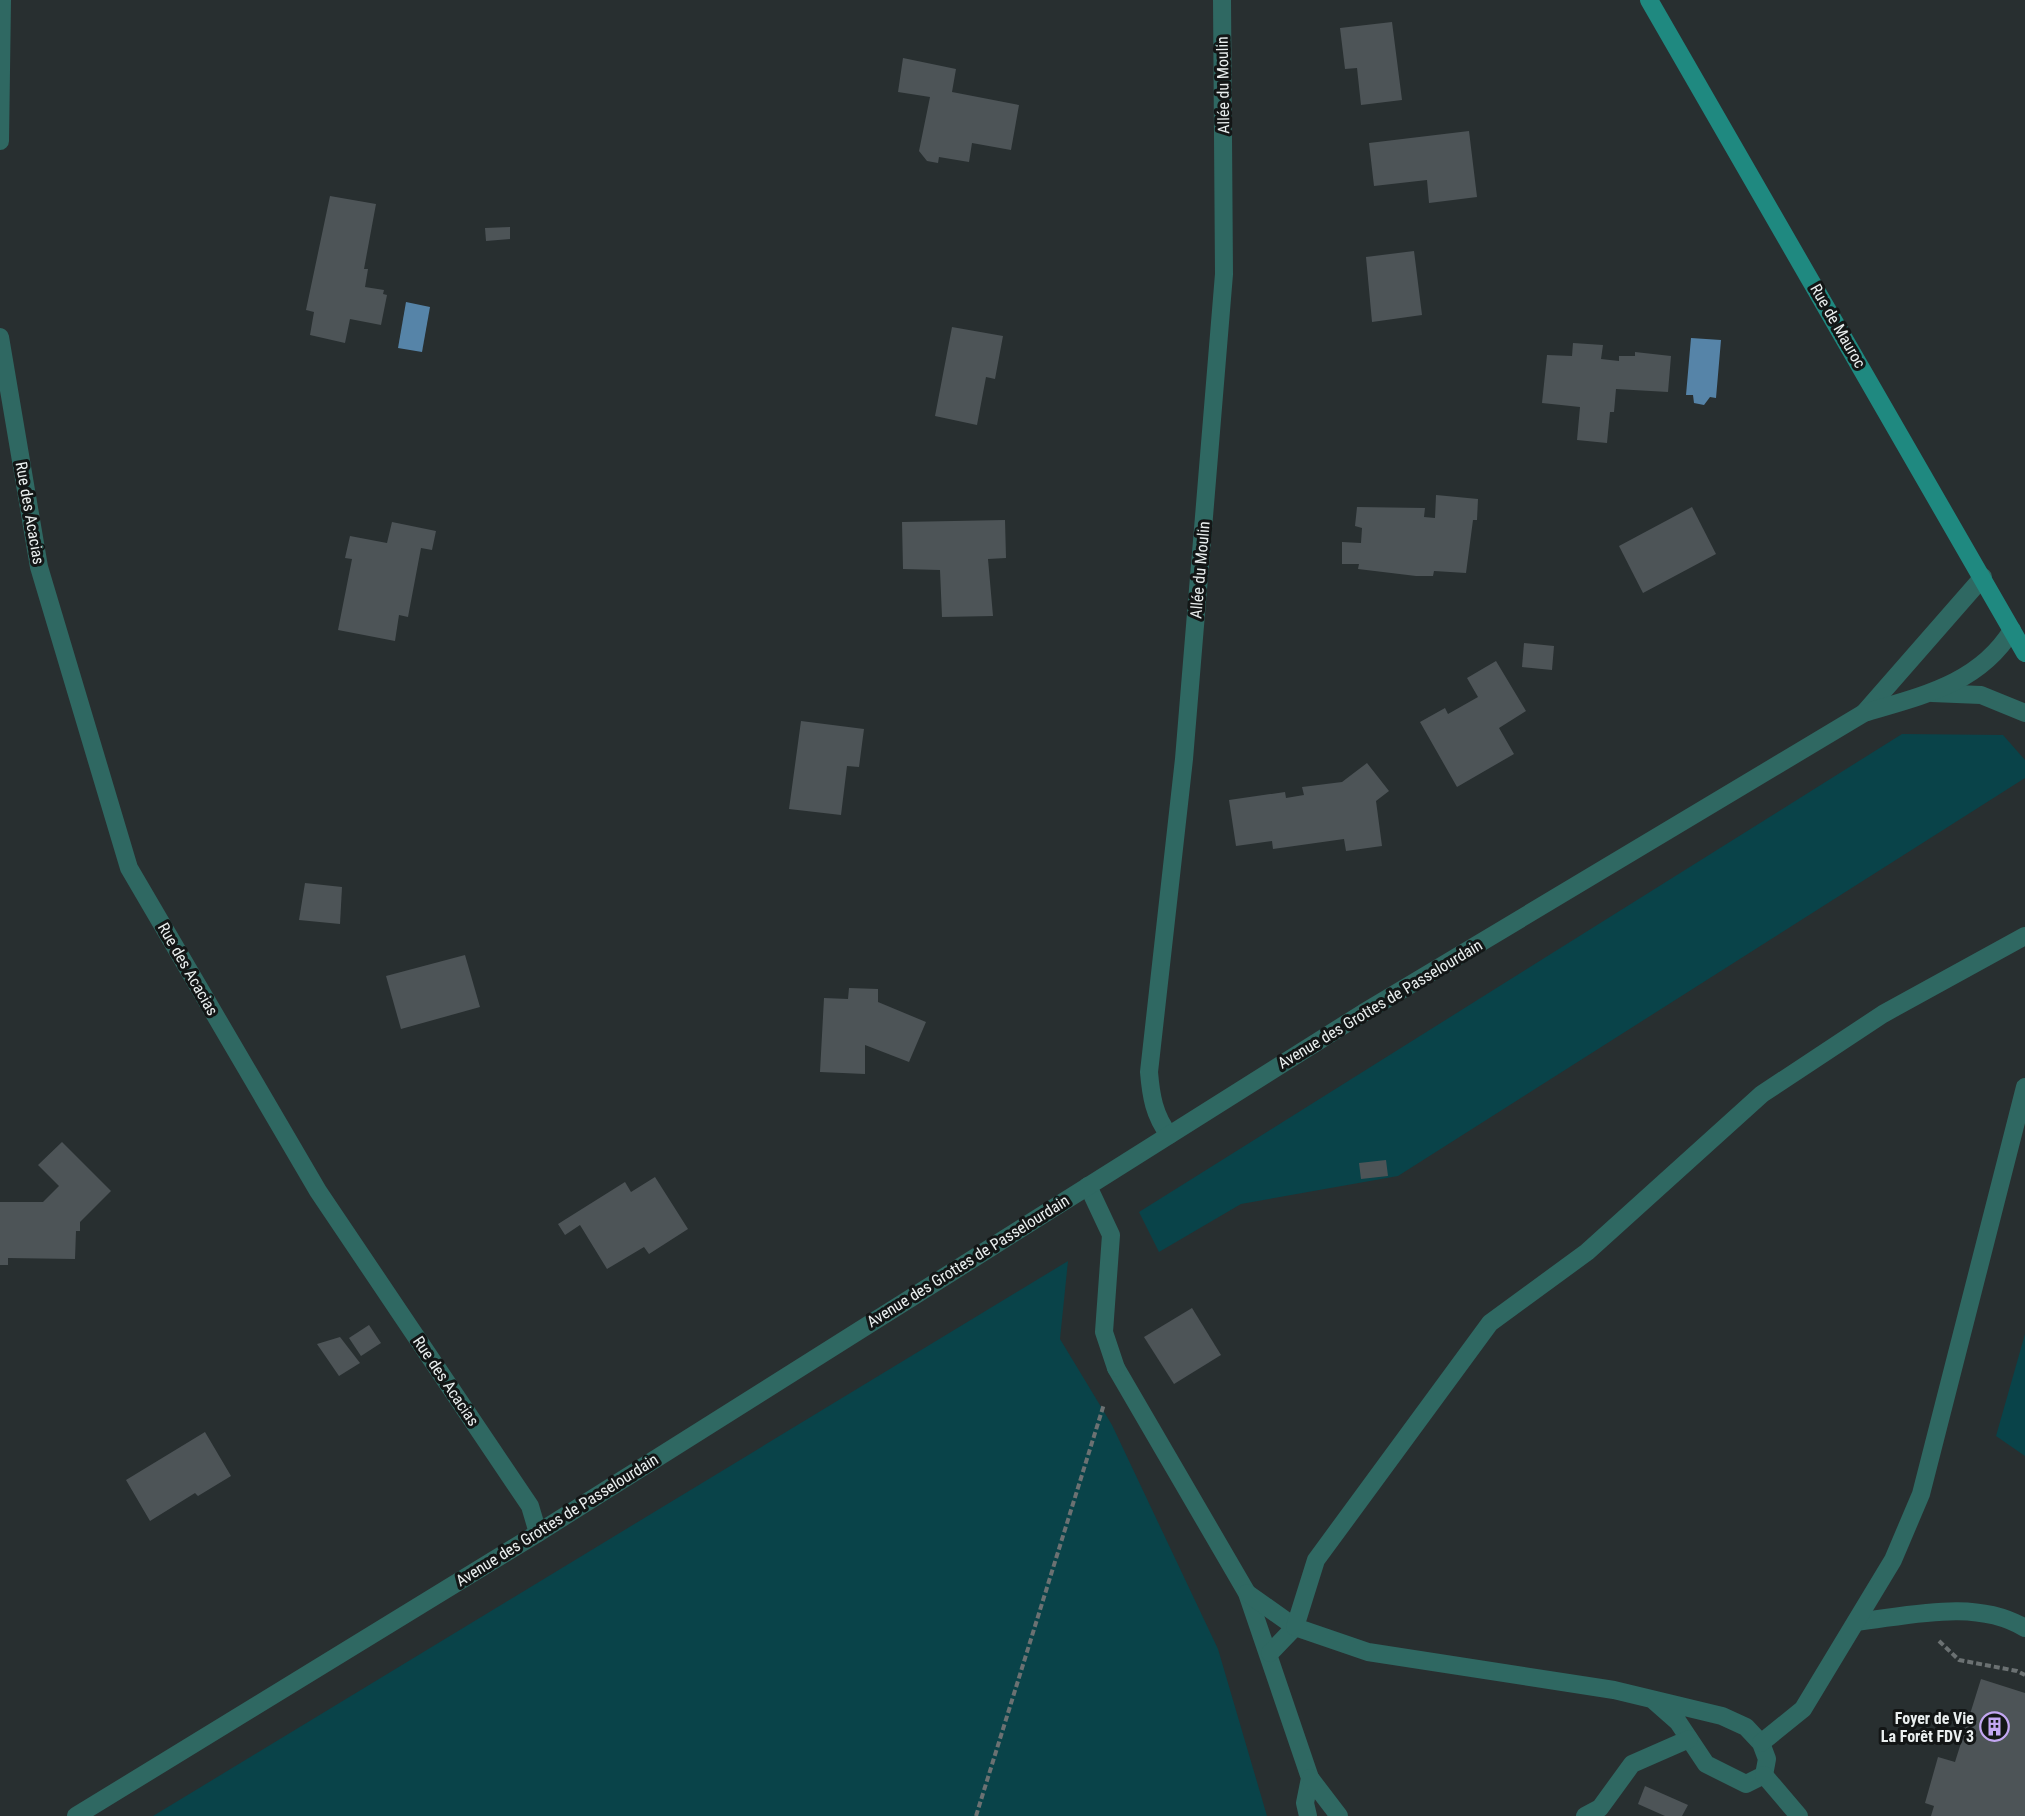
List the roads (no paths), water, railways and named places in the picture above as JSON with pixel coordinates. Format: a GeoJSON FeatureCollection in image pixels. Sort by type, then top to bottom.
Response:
{"type":"FeatureCollection","features":[{"type":"Feature","properties":{"kind":"street"},"geometry":{"type":"LineString","coordinates":[[0,141],[2,0]]}},
{"type":"Feature","properties":{"kind":"street","name":"Allée du Moulin"},"geometry":{"type":"LineString","coordinates":[[1169,1135],[1160,1122],[1151,1097],[1149,1072],[1184,759],[1224,274],[1222,0]]}},
{"type":"Feature","properties":{"kind":"street","name":"Rue de Mauroc"},"geometry":{"type":"LineString","coordinates":[[1649,0],[2025,653]]}},
{"type":"Feature","properties":{"kind":"street","name":"Rue des Acacias"},"geometry":{"type":"LineString","coordinates":[[0,337],[39,567],[129,868],[318,1191],[530,1506],[538,1533]]}},
{"type":"Feature","properties":{"kind":"street","name":"Avenue des Grottes de Passelourdain"},"geometry":{"type":"LineString","coordinates":[[1864,713],[1983,578]]}},
{"type":"Feature","properties":{"kind":"street","name":"Avenue des Grottes de Passelourdain"},"geometry":{"type":"LineString","coordinates":[[76,1816],[538,1533],[1363,1013],[1864,713],[1931,693],[1982,667],[2002,646],[2012,630]]}},
{"type":"Feature","properties":{"kind":"street","name":"Avenue des Grottes de Passelourdain"},"geometry":{"type":"LineString","coordinates":[[1931,693],[1981,695],[2025,713]]}},
{"type":"Feature","properties":{"kind":"street"},"geometry":{"type":"LineString","coordinates":[[1270,1653],[1295,1627],[1316,1560],[1490,1323],[1587,1251],[1762,1094],[1883,1014],[2025,936]]}},
{"type":"Feature","properties":{"kind":"street"},"geometry":{"type":"LineString","coordinates":[[1761,1743],[1803,1709],[1893,1560],[1921,1494],[2025,1087]]}},
{"type":"Feature","properties":{"kind":"street"},"geometry":{"type":"LineString","coordinates":[[1088,1186],[1111,1235],[1104,1332],[1116,1368],[1247,1593],[1270,1653],[1310,1778],[1339,1816]]}},
{"type":"Feature","properties":{"kind":"street"},"geometry":{"type":"LineString","coordinates":[[1247,1593],[1295,1627],[1368,1652],[1614,1690],[1722,1716],[1746,1727],[1761,1743],[1767,1759],[1764,1775]]}},
{"type":"Feature","properties":{"kind":"street"},"geometry":{"type":"LineString","coordinates":[[1856,1622],[1944,1612],[1984,1614],[2025,1628]]}},
{"type":"Feature","properties":{"kind":"street"},"geometry":{"type":"LineString","coordinates":[[1653,1700],[1678,1722],[1706,1764],[1746,1784],[1764,1775]]}},
{"type":"Feature","properties":{"kind":"street"},"geometry":{"type":"LineString","coordinates":[[1585,1816],[1600,1808],[1632,1764],[1689,1739]]}},
{"type":"Feature","properties":{"kind":"street"},"geometry":{"type":"LineString","coordinates":[[1764,1775],[1799,1816]]}},
{"type":"Feature","properties":{"kind":"street"},"geometry":{"type":"LineString","coordinates":[[1308,1816],[1305,1803],[1310,1778]]}},
{"type":"Feature","properties":{"kind":"place","name":"Foyer de Vie La Forêt FDV 3"},"geometry":{"type":"Point","coordinates":[1995,1727]}}]}
